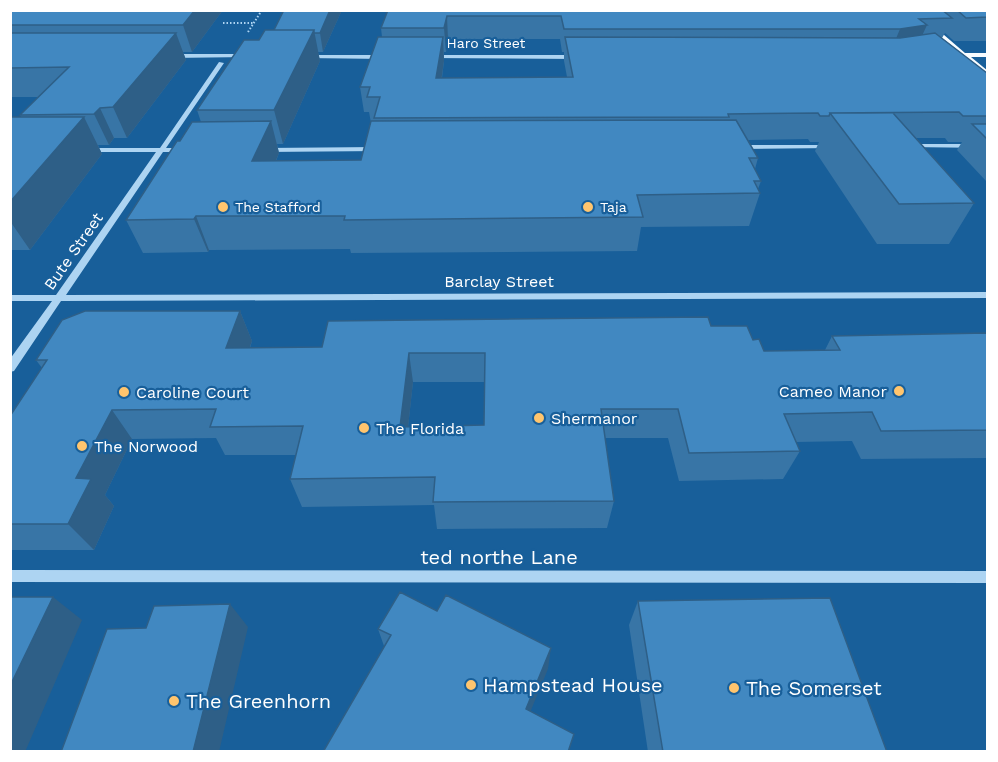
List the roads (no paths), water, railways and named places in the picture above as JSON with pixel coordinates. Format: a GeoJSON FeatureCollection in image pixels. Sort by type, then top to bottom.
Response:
{"type":"FeatureCollection","features":[{"type":"Feature","properties":{"kind":"main road"},"geometry":{"type":"LineString","coordinates":[[910,10],[987,76]]}},
{"type":"Feature","properties":{"kind":"main road"},"geometry":{"type":"LineString","coordinates":[[963,56],[987,56]]}},
{"type":"Feature","properties":{"kind":"street"},"geometry":{"type":"LineString","coordinates":[[942,49],[954,48]]}},
{"type":"Feature","properties":{"kind":"street"},"geometry":{"type":"LineString","coordinates":[[163,56],[250,56]]}},
{"type":"Feature","properties":{"kind":"street"},"geometry":{"type":"LineString","coordinates":[[295,56],[388,57]]}},
{"type":"Feature","properties":{"kind":"street","name":"Haro Street"},"geometry":{"type":"LineString","coordinates":[[423,57],[586,57]]}},
{"type":"Feature","properties":{"kind":"street","name":"Bute Street"},"geometry":{"type":"LineString","coordinates":[[10,368],[221,63]]}},
{"type":"Feature","properties":{"kind":"street"},"geometry":{"type":"LineString","coordinates":[[904,146],[987,146]]}},
{"type":"Feature","properties":{"kind":"street"},"geometry":{"type":"LineString","coordinates":[[725,147],[844,147]]}},
{"type":"Feature","properties":{"kind":"street"},"geometry":{"type":"LineString","coordinates":[[260,150],[392,149]]}},
{"type":"Feature","properties":{"kind":"street"},"geometry":{"type":"LineString","coordinates":[[82,150],[193,150]]}},
{"type":"Feature","properties":{"kind":"street","name":"Barclay Street"},"geometry":{"type":"LineString","coordinates":[[10,298],[987,295]]}},
{"type":"Feature","properties":{"kind":"street","name":"ted northe Lane"},"geometry":{"type":"LineString","coordinates":[[10,576],[987,577]]}},
{"type":"Feature","properties":{"kind":"place","name":"The Stafford"},"geometry":{"type":"Point","coordinates":[223,207]}},
{"type":"Feature","properties":{"kind":"place","name":"Taja"},"geometry":{"type":"Point","coordinates":[588,207]}},
{"type":"Feature","properties":{"kind":"place","name":"Cameo Manor"},"geometry":{"type":"Point","coordinates":[899,391]}},
{"type":"Feature","properties":{"kind":"place","name":"Caroline Court"},"geometry":{"type":"Point","coordinates":[124,392]}},
{"type":"Feature","properties":{"kind":"place","name":"Shermanor"},"geometry":{"type":"Point","coordinates":[539,418]}},
{"type":"Feature","properties":{"kind":"place","name":"The Florida"},"geometry":{"type":"Point","coordinates":[364,428]}},
{"type":"Feature","properties":{"kind":"place","name":"The Norwood"},"geometry":{"type":"Point","coordinates":[82,446]}},
{"type":"Feature","properties":{"kind":"place","name":"Hampstead House"},"geometry":{"type":"Point","coordinates":[471,685]}},
{"type":"Feature","properties":{"kind":"place","name":"The Somerset"},"geometry":{"type":"Point","coordinates":[734,688]}},
{"type":"Feature","properties":{"kind":"place","name":"The Greenhorn"},"geometry":{"type":"Point","coordinates":[174,701]}}]}
